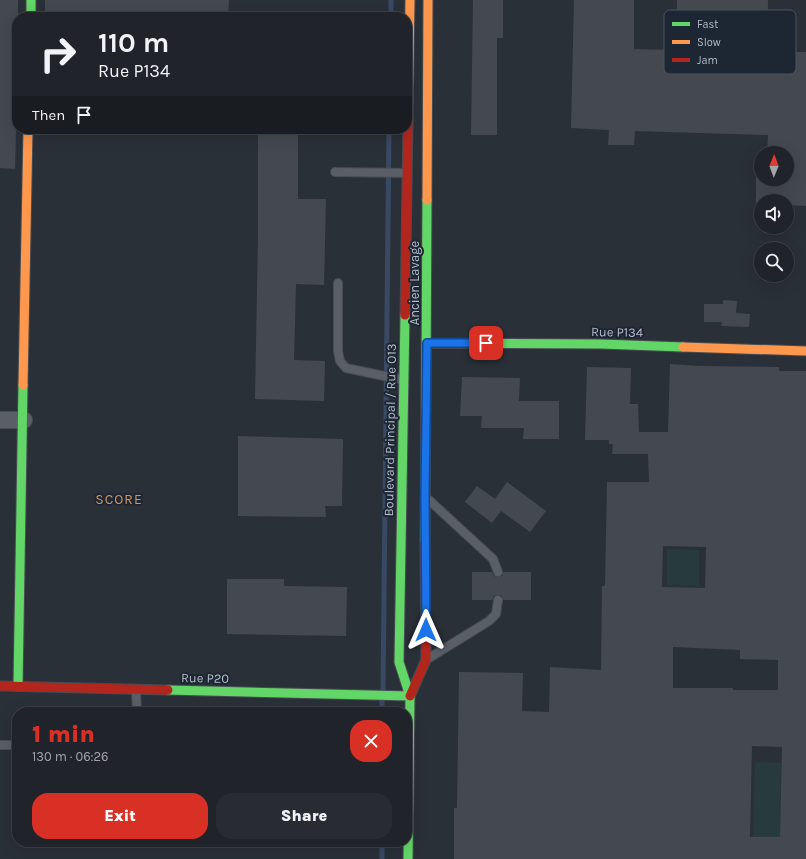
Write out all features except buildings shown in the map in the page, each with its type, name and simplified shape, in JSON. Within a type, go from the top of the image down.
[{"type":"main road","points":[[31,0],[31,12]]},
{"type":"main road","name":"Boulevard Principal / Rue O13","points":[[410,0],[410,12]]},
{"type":"main road","name":"Ancien Lavage","points":[[410,696],[426,660],[425,496],[428,0]]},
{"type":"main road","points":[[18,686],[24,420],[28,134]]},
{"type":"main road","name":"Boulevard Principal / Rue O13","points":[[408,134],[399,662],[410,696],[410,707]]},
{"type":"main road","name":"Rue P134","points":[[427,343],[601,344],[806,351]]},
{"type":"main road","name":"Rue P20","points":[[0,686],[410,696]]},
{"type":"main road","name":"Boulevard Principal / Rue O13","points":[[408,847],[408,859]]},
{"type":"street","points":[[0,420],[24,420]]},
{"type":"lane","points":[[335,172],[407,173]]},
{"type":"lane","points":[[338,283],[338,351],[340,361],[346,368],[404,380]]},
{"type":"lane","points":[[425,496],[493,559],[498,572]]},
{"type":"lane","points":[[426,660],[489,622],[496,614],[498,600]]},
{"type":"lane","points":[[136,690],[137,707]]},
{"type":"lane","points":[[0,745],[12,745]]},
{"type":"green space","points":[[667,549],[699,550],[699,586],[667,585]]},
{"type":"green space","points":[[755,762],[781,763],[780,838],[753,837]]},
{"type":"waterway","points":[[391,0],[391,12]]},
{"type":"waterway","points":[[383,690],[389,134]]},
{"type":"waterway","points":[[382,700],[382,707]]},
{"type":"waterway","points":[[382,847],[382,859]]},
{"type":"traffic: fast","points":[[31,0],[31,12]]},
{"type":"traffic: fast","points":[[425,541],[427,200]]},
{"type":"traffic: fast","points":[[405,315],[399,662],[410,696],[410,707]]},
{"type":"traffic: fast","points":[[427,343],[601,344],[683,347]]},
{"type":"traffic: fast","points":[[18,686],[23,385]]},
{"type":"traffic: fast","points":[[168,690],[410,696]]},
{"type":"traffic: fast","points":[[408,847],[408,859]]},
{"type":"traffic: slow","points":[[410,0],[410,12]]},
{"type":"traffic: slow","points":[[427,200],[428,0]]},
{"type":"traffic: slow","points":[[23,385],[28,134]]},
{"type":"traffic: slow","points":[[683,347],[806,351]]},
{"type":"traffic: jam","points":[[405,315],[408,134]]},
{"type":"traffic: jam","points":[[410,696],[426,660],[425,541]]},
{"type":"traffic: jam","points":[[0,686],[168,690]]},
{"type":"district","name":"SCORE","points":[[119,499]]},
{"type":"route","points":[[426,630],[425,496],[427,343],[486,343]]}]
